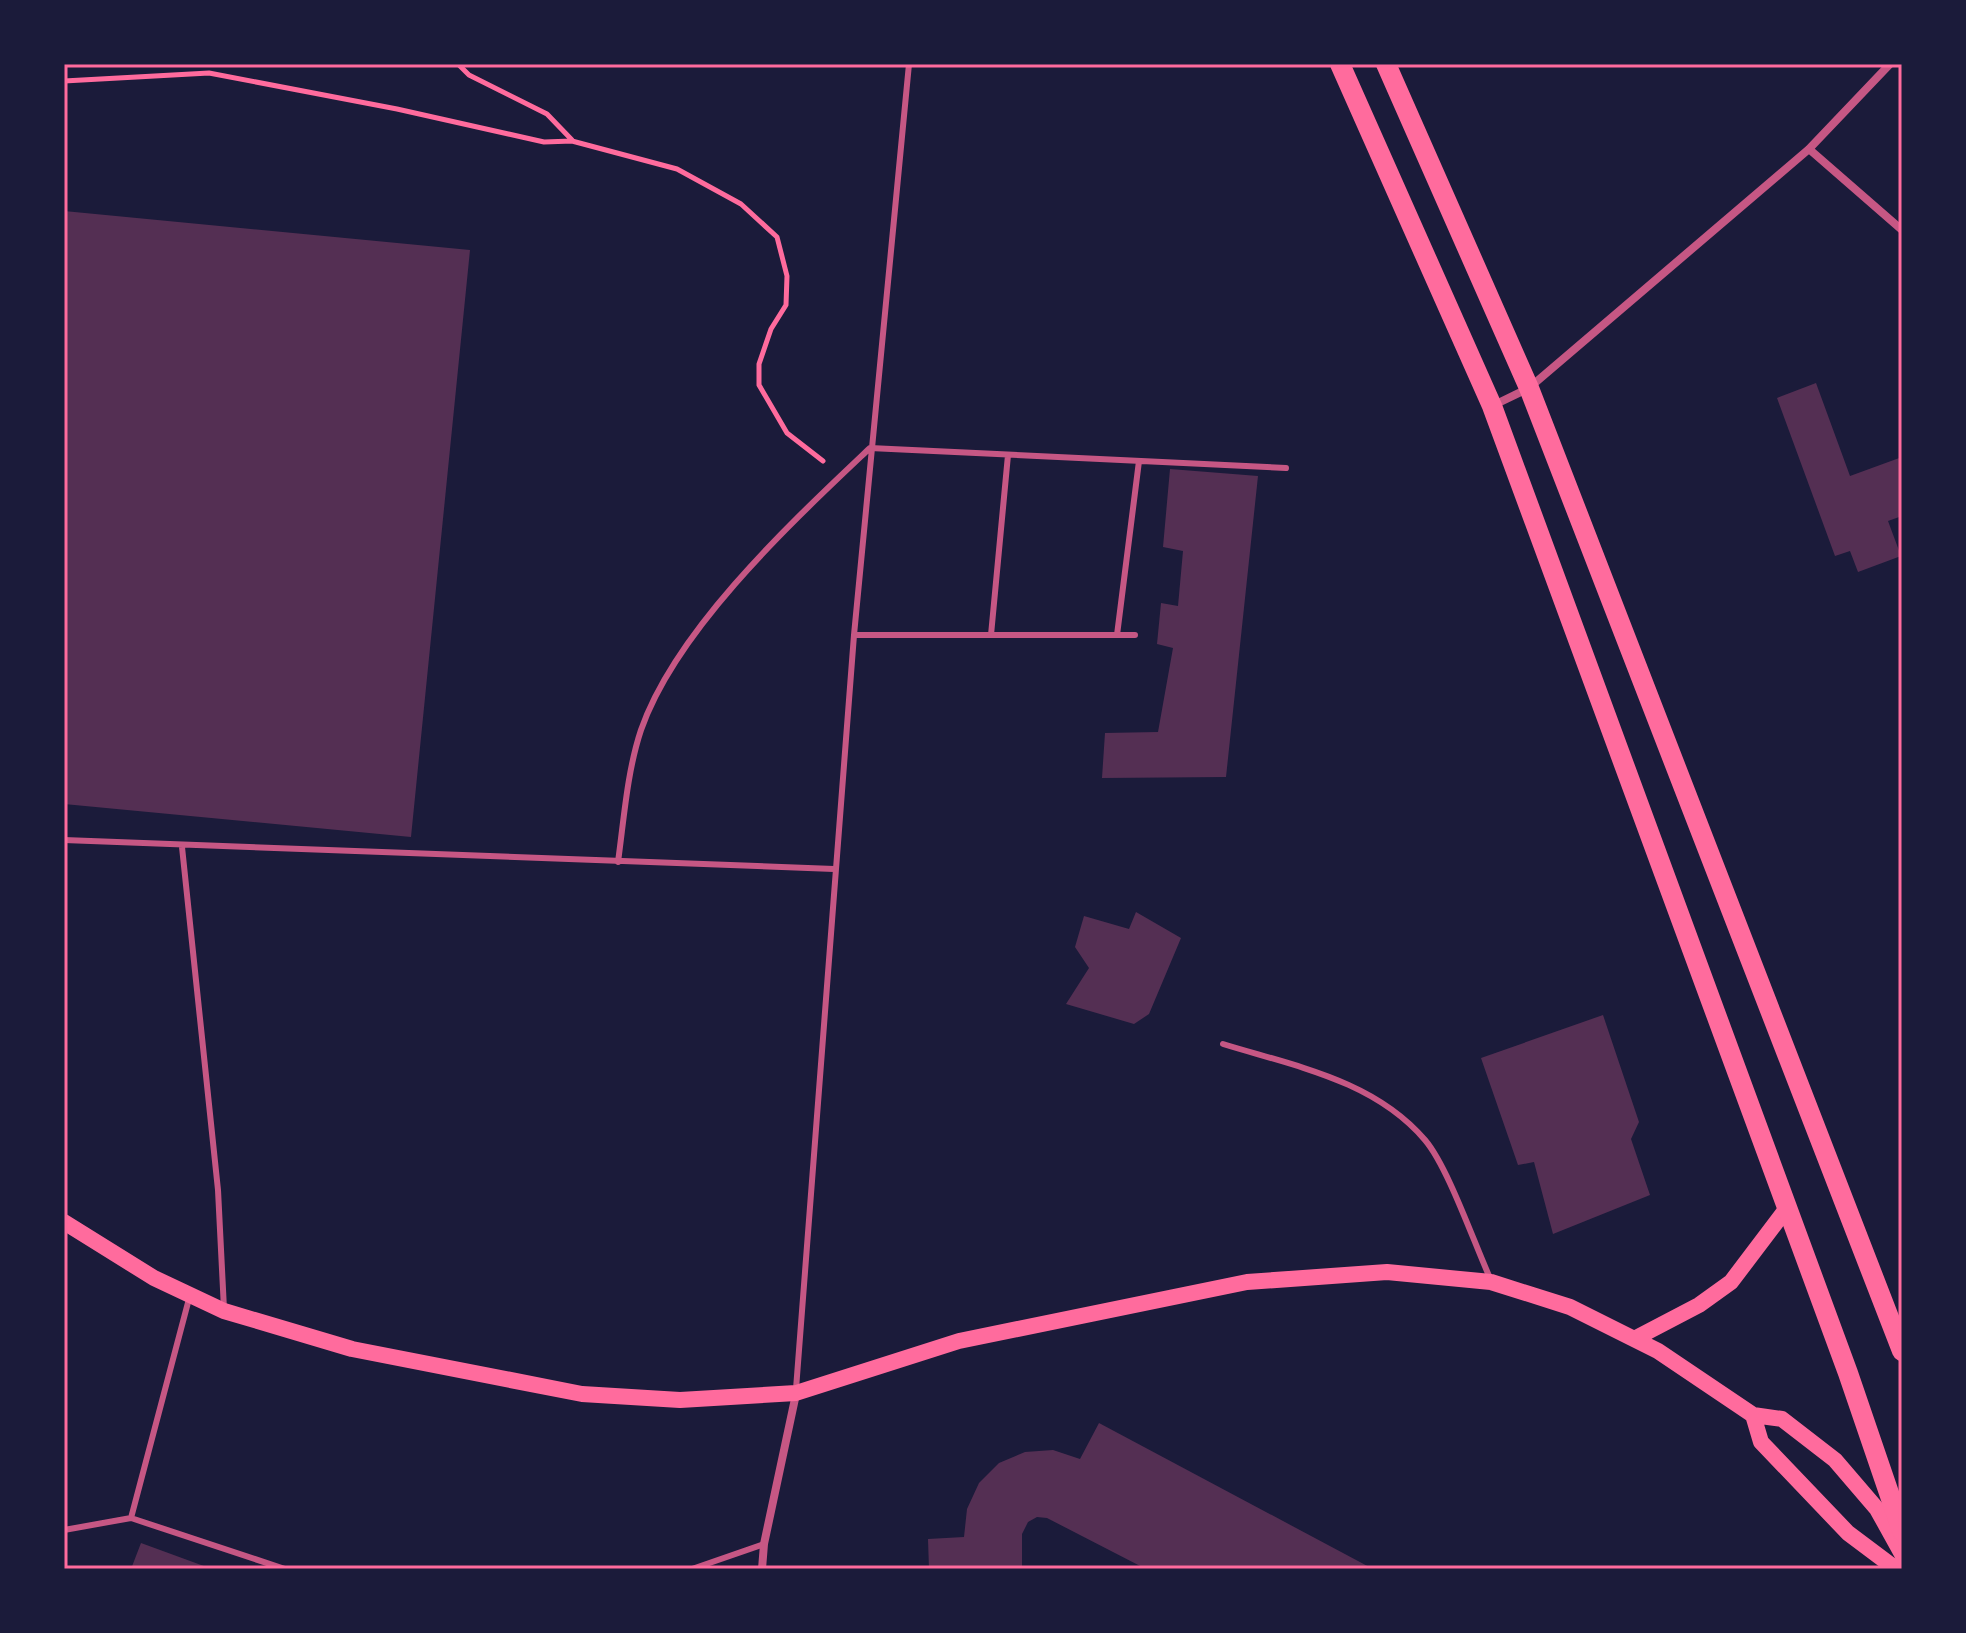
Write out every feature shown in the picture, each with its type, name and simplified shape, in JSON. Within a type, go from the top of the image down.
[{"type":"main road","points":[[1340,64],[1492,406],[1787,1208],[1902,1531]]},
{"type":"main road","points":[[1386,64],[1529,388],[1902,1351]]},
{"type":"main road","points":[[1634,1339],[1699,1305],[1731,1282],[1787,1208]]},
{"type":"main road","points":[[64,1222],[154,1278],[224,1311],[352,1349],[582,1394],[680,1400],[796,1393],[959,1341],[1247,1282],[1387,1272],[1491,1282],[1570,1307],[1634,1339],[1753,1415],[1782,1419],[1835,1460],[1877,1509],[1902,1554]]},
{"type":"main road","points":[[1753,1415],[1761,1442],[1848,1533],[1896,1569]]},
{"type":"street","points":[[1492,406],[1529,388],[1809,149],[1890,64]]},
{"type":"street","points":[[1809,149],[1902,230]]},
{"type":"street","points":[[762,1569],[764,1544],[796,1393]]},
{"type":"lane","points":[[796,1393],[834,869],[870,448],[909,64]]},
{"type":"lane","points":[[618,862],[635,753],[642,728],[665,680],[718,606],[784,530],[870,448],[1286,468]]},
{"type":"lane","points":[[991,635],[1008,455]]},
{"type":"lane","points":[[1117,635],[1139,461]]},
{"type":"lane","points":[[854,635],[1135,635]]},
{"type":"lane","points":[[64,840],[182,847],[834,869]]},
{"type":"lane","points":[[182,847],[218,1190],[224,1311]]},
{"type":"lane","points":[[1223,1044],[1348,1082],[1392,1109],[1426,1141],[1491,1282]]},
{"type":"lane","points":[[131,1518],[190,1295]]},
{"type":"lane","points":[[64,1530],[131,1518],[285,1569]]},
{"type":"lane","points":[[692,1569],[764,1544]]},
{"type":"path","points":[[458,64],[469,75],[547,114],[572,141]]},
{"type":"path","points":[[64,81],[209,73],[397,109],[544,142],[572,141],[677,169],[741,204],[777,237],[787,276],[786,305],[771,329],[759,364],[759,385],[787,433],[823,462],[870,448]]},
{"type":"building","points":[[64,211],[470,250],[411,837],[64,804]]},
{"type":"building","points":[[1816,383],[1850,476],[1902,457],[1902,516],[1888,521],[1901,556],[1858,572],[1850,551],[1835,556],[1777,398]]},
{"type":"building","points":[[1170,469],[1258,476],[1226,777],[1102,778],[1105,733],[1158,732],[1173,648],[1157,644],[1161,603],[1178,606],[1183,551],[1163,547]]},
{"type":"building","points":[[1136,912],[1181,938],[1149,1014],[1134,1024],[1066,1004],[1089,968],[1075,947],[1084,916],[1129,929]]},
{"type":"building","points":[[1603,1015],[1639,1122],[1631,1139],[1650,1195],[1553,1234],[1534,1162],[1518,1165],[1481,1058]]},
{"type":"building","points":[[1099,1423],[1373,1569],[1146,1569],[1047,1518],[1037,1517],[1028,1522],[1022,1534],[1022,1569],[929,1569],[928,1539],[964,1537],[967,1509],[979,1483],[999,1463],[1025,1452],[1053,1450],[1080,1459]]},
{"type":"building","points":[[141,1543],[212,1569],[131,1569]]}]
